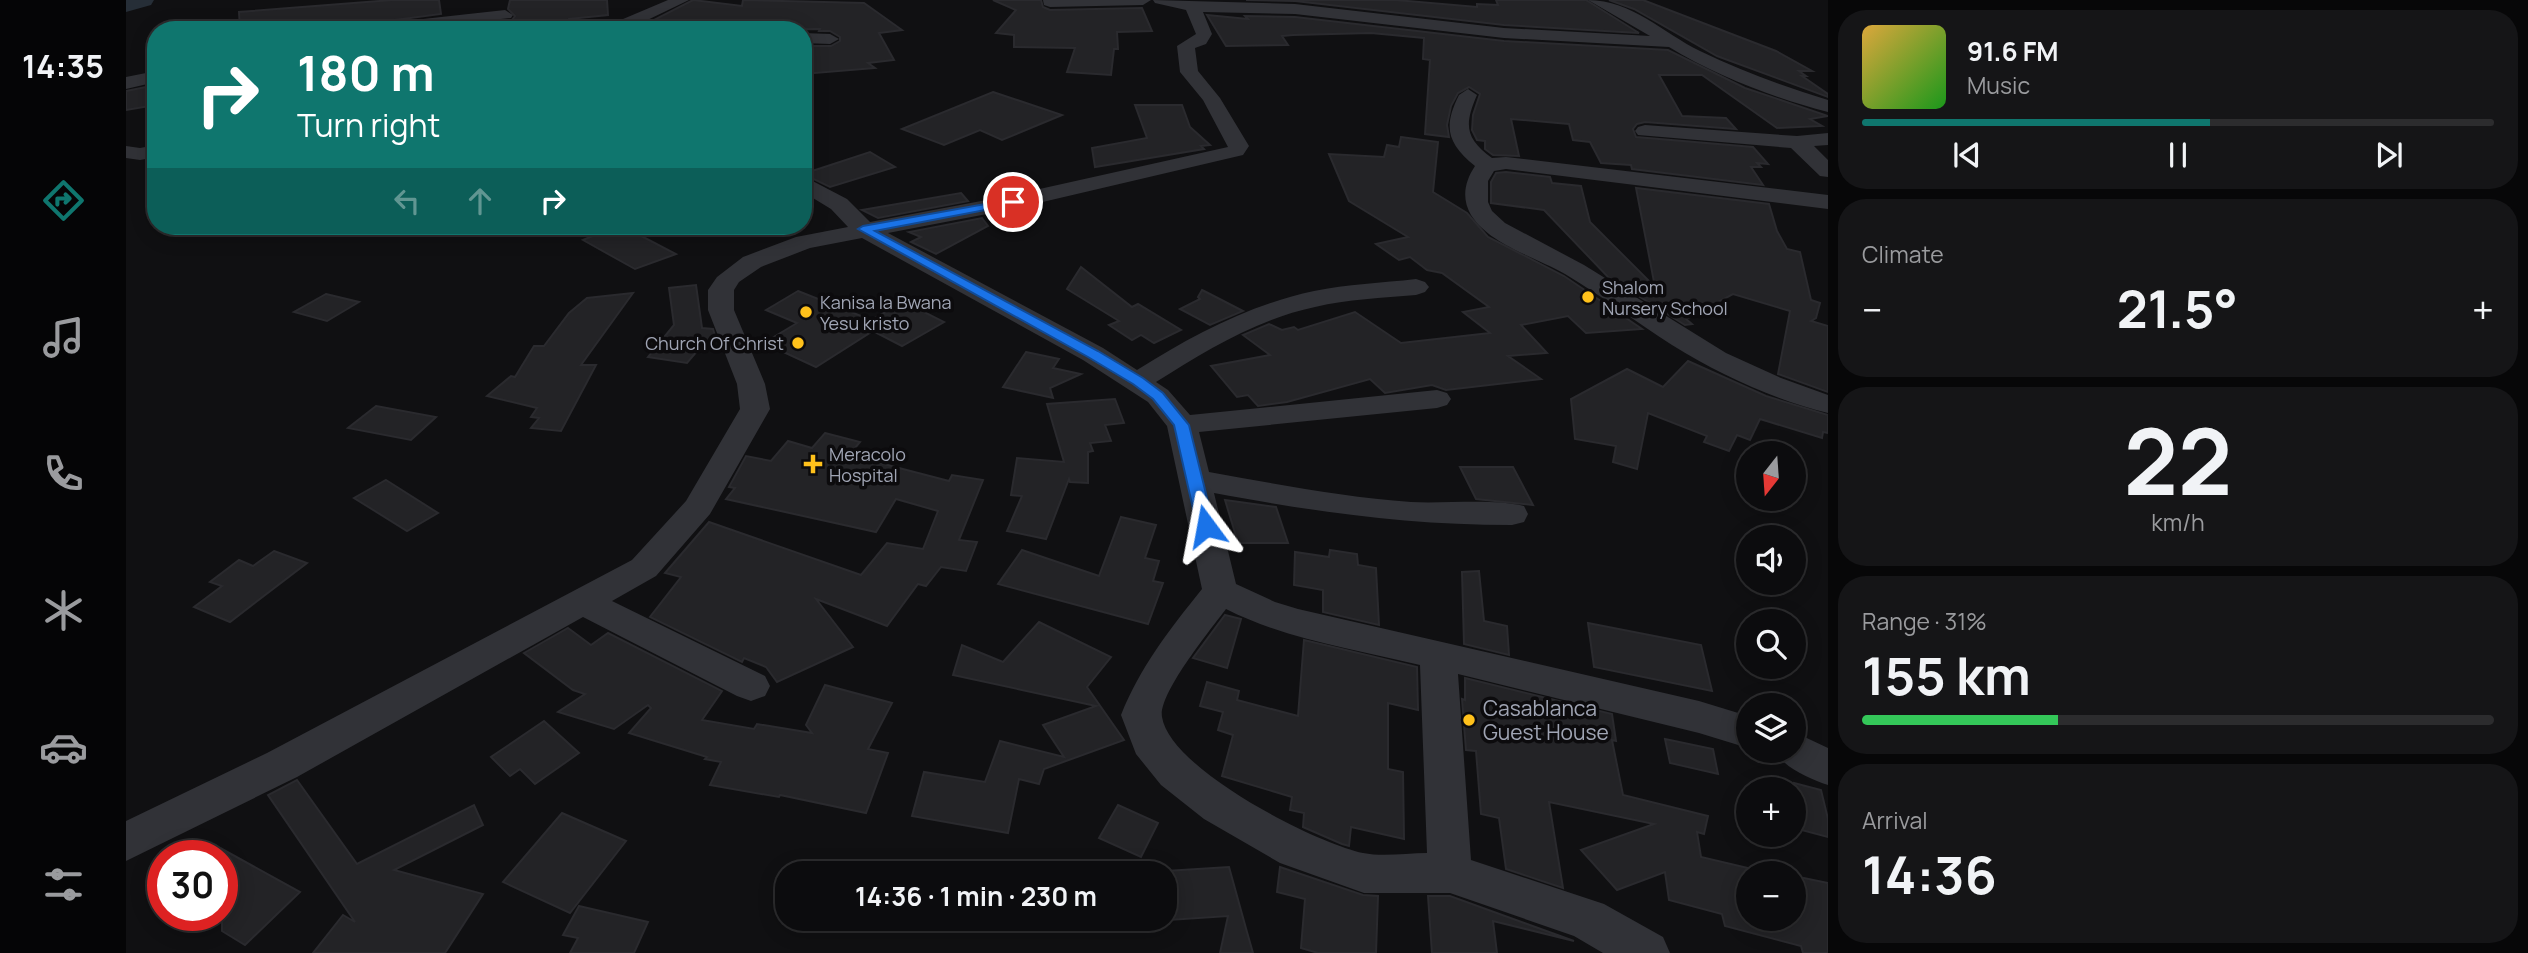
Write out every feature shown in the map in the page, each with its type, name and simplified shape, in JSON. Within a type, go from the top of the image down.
[{"type":"street","points":[[633,21],[681,0]]},
{"type":"street","points":[[1050,2],[1161,0],[1192,7],[1295,9],[1492,32],[1669,42]]},
{"type":"street","points":[[1295,9],[1322,0]]},
{"type":"street","points":[[1596,0],[1631,17],[1669,42],[1757,82],[1828,106]]},
{"type":"street","points":[[126,842],[282,765],[644,568],[699,507],[755,409],[751,384],[721,310],[721,290],[729,277],[752,262],[804,242],[1013,202],[1236,151],[1239,146],[1211,97],[1189,72],[1186,46],[1200,40],[1204,34],[1200,19],[1192,7]]},
{"type":"street","points":[[446,21],[505,15]]},
{"type":"street","points":[[812,38],[830,39]]},
{"type":"street","points":[[126,83],[147,78]]},
{"type":"street","points":[[1468,94],[1456,118],[1459,134],[1472,154],[1488,165],[1506,163],[1828,202]]},
{"type":"street","points":[[1645,131],[1797,142],[1828,139]]},
{"type":"street","points":[[1797,142],[1828,171]]},
{"type":"street","points":[[126,152],[147,153]]},
{"type":"street","points":[[1488,165],[1476,180],[1476,197],[1482,214],[1506,233],[1583,274],[1683,341],[1741,371],[1828,404]]},
{"type":"street","points":[[812,188],[839,204],[863,229],[1138,381],[1158,396],[1182,425],[1220,591]]},
{"type":"street","points":[[1138,381],[1208,337],[1258,315],[1314,299],[1416,287]]},
{"type":"street","points":[[1182,425],[1437,399]]},
{"type":"street","points":[[1195,480],[1304,499],[1399,510],[1441,514],[1512,514]]},
{"type":"street","points":[[1220,591],[1263,612],[1286,619],[1699,717],[1736,728]]},
{"type":"street","points":[[1220,591],[1174,650],[1152,686],[1141,715],[1150,743],[1176,774],[1219,806],[1295,849],[1364,873],[1450,873],[1588,919],[1646,953]]},
{"type":"street","points":[[583,602],[751,686]]},
{"type":"street","points":[[1438,656],[1450,873]]},
{"type":"street","points":[[1806,754],[1828,768]]},
{"type":"building","points":[[392,0],[439,0],[441,14],[388,21],[240,21],[239,12]]},
{"type":"building","points":[[510,0],[607,0],[608,15],[568,21],[511,21],[515,16],[508,9]]},
{"type":"building","points":[[693,0],[742,6],[743,0],[864,3],[902,30],[879,33],[894,60],[868,63],[875,68],[812,73],[812,46],[831,46],[840,41],[840,37],[830,31],[812,29],[812,21],[652,21]]},
{"type":"building","points":[[993,0],[1041,0],[1043,7],[1050,10],[1142,8],[1152,31],[1117,32],[1118,49],[1114,49],[1111,75],[1067,72],[1075,48],[1014,47],[1014,35],[996,33],[1016,10]]},
{"type":"building","points":[[1246,0],[1396,0],[1477,7],[1477,4],[1498,5],[1496,0],[1586,0],[1639,33],[1504,25],[1295,1]]},
{"type":"building","points":[[1609,0],[1643,0],[1776,51],[1812,71],[1799,71],[1828,94],[1828,97],[1717,56],[1634,9]]},
{"type":"building","points":[[1207,15],[1248,19],[1245,16],[1295,17],[1504,41],[1668,50],[1745,88],[1828,116],[1810,119],[1822,126],[1777,128],[1702,75],[1659,75],[1682,116],[1726,118],[1736,129],[1645,122],[1637,124],[1633,129],[1636,137],[1753,147],[1768,164],[1757,163],[1761,167],[1751,167],[1763,185],[1601,163],[1590,142],[1573,140],[1569,124],[1511,119],[1519,156],[1493,155],[1485,149],[1485,141],[1477,140],[1472,130],[1473,115],[1480,94],[1469,87],[1458,93],[1451,106],[1447,125],[1449,137],[1425,134],[1430,60],[1423,59],[1424,38],[1371,33],[1293,35],[1282,36],[1288,45],[1226,46]]},
{"type":"building","points":[[147,87],[147,106],[126,110],[126,91]]},
{"type":"building","points":[[993,92],[1062,115],[1002,140],[980,130],[944,145],[902,129]]},
{"type":"building","points":[[1135,105],[1182,105],[1190,127],[1210,145],[1201,146],[1204,149],[1095,167],[1092,148],[1147,138]]},
{"type":"building","points":[[1401,137],[1438,142],[1433,192],[1467,213],[1488,237],[1564,276],[1642,329],[1586,333],[1568,316],[1521,325],[1547,353],[1508,356],[1541,379],[1446,390],[1432,385],[1385,393],[1370,379],[1287,402],[1258,406],[1248,395],[1237,397],[1211,366],[1270,355],[1243,335],[1269,324],[1282,330],[1294,327],[1298,330],[1355,312],[1401,343],[1490,333],[1463,312],[1489,307],[1442,273],[1427,270],[1410,257],[1399,260],[1376,244],[1408,237],[1349,201],[1329,154],[1384,157],[1387,145],[1399,147]]},
{"type":"building","points":[[870,152],[895,167],[830,187],[812,178],[812,171]]},
{"type":"building","points":[[1496,173],[1550,177],[1552,183],[1581,186],[1590,222],[1655,287],[1636,188],[1769,204],[1777,231],[1787,249],[1800,252],[1811,300],[1820,303],[1816,318],[1811,321],[1828,326],[1828,392],[1778,374],[1790,311],[1733,294],[1686,319],[1692,324],[1685,325],[1608,277],[1544,210],[1491,203],[1491,182]]},
{"type":"building","points":[[961,193],[968,201],[878,218],[862,210]]},
{"type":"building","points":[[982,218],[988,226],[936,254],[911,242],[921,237],[909,232]]},
{"type":"building","points":[[595,235],[639,235],[676,254],[635,269],[583,240]]},
{"type":"building","points":[[1081,267],[1132,307],[1138,304],[1181,330],[1154,343],[1141,335],[1132,340],[1109,325],[1119,321],[1067,289]]},
{"type":"building","points":[[696,285],[702,328],[713,329],[715,336],[705,351],[698,350],[687,363],[648,357],[674,325],[669,288]]},
{"type":"building","points":[[1202,290],[1243,311],[1210,325],[1180,309],[1200,299],[1198,297]]},
{"type":"building","points":[[798,291],[871,320],[904,302],[944,322],[902,346],[873,331],[816,367],[764,343],[797,323],[766,310]]},
{"type":"building","points":[[633,293],[581,365],[596,365],[561,431],[531,428],[539,418],[531,417],[537,408],[487,396],[511,376],[515,377],[534,346],[544,346],[569,313],[587,298]]},
{"type":"building","points":[[326,294],[359,302],[327,321],[294,312]]},
{"type":"building","points":[[1026,352],[1059,359],[1053,368],[1081,374],[1050,388],[1053,398],[1003,387]]},
{"type":"building","points":[[1688,361],[1766,396],[1828,415],[1828,433],[1823,432],[1822,438],[1760,419],[1750,440],[1737,435],[1729,451],[1704,442],[1707,436],[1648,413],[1637,469],[1613,462],[1616,446],[1575,439],[1571,399],[1627,369],[1663,387]]},
{"type":"building","points":[[1115,399],[1124,423],[1105,425],[1111,441],[1090,443],[1093,451],[1088,452],[1088,483],[1070,482],[1069,479],[1046,539],[1007,531],[1022,496],[1011,495],[1017,458],[1064,462],[1047,404]]},
{"type":"building","points":[[376,406],[436,417],[411,440],[348,428]]},
{"type":"building","points":[[825,433],[860,442],[849,455],[949,481],[952,475],[983,480],[959,540],[977,542],[966,571],[941,567],[926,586],[918,584],[887,626],[816,599],[853,647],[777,682],[766,667],[744,658],[742,662],[650,617],[681,577],[665,573],[709,522],[861,575],[887,543],[923,549],[938,511],[896,499],[876,532],[726,499],[735,488],[729,487],[746,456],[771,461],[788,441],[812,448]]},
{"type":"building","points":[[1460,467],[1513,467],[1533,505],[1476,499]]},
{"type":"building","points":[[386,480],[438,513],[407,531],[354,498]]},
{"type":"building","points":[[1225,500],[1276,507],[1288,543],[1238,543]]},
{"type":"building","points":[[1121,517],[1156,525],[1145,558],[1159,561],[1153,581],[1163,583],[1148,624],[998,584],[1022,550],[1099,576]]},
{"type":"building","points":[[1330,550],[1357,554],[1358,565],[1376,568],[1379,625],[1323,612],[1323,590],[1294,585],[1295,552],[1329,557]]},
{"type":"building","points":[[274,551],[307,563],[230,622],[194,607],[222,586],[210,582],[239,560],[253,566]]},
{"type":"building","points":[[1479,571],[1484,621],[1507,626],[1509,655],[1464,644],[1462,572]]},
{"type":"building","points":[[1225,615],[1241,619],[1227,668],[1193,658]]},
{"type":"building","points":[[1039,622],[1111,657],[1087,687],[1124,740],[1044,769],[1039,784],[1019,779],[1008,833],[912,816],[924,772],[985,782],[1000,741],[1064,757],[1043,725],[1096,706],[953,675],[962,645],[1003,662]]},
{"type":"building","points":[[1588,623],[1701,645],[1712,691],[1594,667]]},
{"type":"building","points":[[568,628],[591,645],[608,633],[722,691],[702,720],[754,729],[757,724],[812,733],[806,725],[825,685],[892,703],[868,749],[888,753],[866,813],[780,795],[779,797],[710,785],[721,762],[629,733],[651,708],[648,705],[614,729],[558,712],[585,694],[573,690],[524,653]]},
{"type":"building","points":[[1304,640],[1417,667],[1418,710],[1388,703],[1388,769],[1403,772],[1404,839],[1351,827],[1349,846],[1342,844],[1303,827],[1304,813],[1290,810],[1292,797],[1222,776],[1233,735],[1218,730],[1223,712],[1200,706],[1207,682],[1239,691],[1237,700],[1298,716]]},
{"type":"building","points":[[1465,678],[1612,714],[1616,741],[1612,740],[1623,795],[1708,816],[1704,834],[1697,832],[1701,857],[1736,865],[1736,929],[1725,926],[1722,914],[1669,900],[1665,872],[1617,890],[1581,850],[1654,824],[1549,802],[1563,888],[1506,869],[1499,818],[1481,814],[1476,751],[1466,750],[1462,699],[1465,700]]},
{"type":"building","points":[[544,721],[579,753],[535,784],[520,769],[510,776],[491,757]]},
{"type":"building","points":[[1665,739],[1713,749],[1718,774],[1670,763]]},
{"type":"building","points":[[297,780],[357,864],[474,805],[483,825],[394,870],[483,894],[445,953],[313,953],[343,915],[355,922],[268,795]]},
{"type":"building","points":[[1806,786],[1821,790],[1828,819],[1828,837],[1806,831]]},
{"type":"building","points":[[1118,805],[1158,823],[1141,857],[1099,838]]},
{"type":"building","points":[[562,813],[626,841],[570,913],[503,882]]},
{"type":"building","points":[[238,858],[300,892],[245,945],[222,931],[238,931]]},
{"type":"building","points":[[1229,867],[1253,953],[1220,953],[1228,916],[1177,919],[1177,870]]},
{"type":"building","points":[[1280,867],[1363,895],[1378,896],[1376,953],[1318,953],[1301,948],[1305,899],[1277,892]]},
{"type":"building","points":[[1806,878],[1828,883],[1828,953],[1803,953],[1801,946],[1744,931],[1806,931]]},
{"type":"building","points":[[1428,896],[1450,896],[1574,941],[1493,921],[1497,953],[1432,953]]},
{"type":"building","points":[[579,906],[648,922],[634,953],[570,953],[578,938],[563,935]]},
{"type":"waterway","points":[[126,5],[142,0]]},
{"type":"place","name":"Shalom Nursery School","points":[[1588,297]]},
{"type":"place","name":"Kanisa la Bwana Yesu kristo","points":[[806,312]]},
{"type":"place","name":"Church Of Christ","points":[[798,343]]},
{"type":"place","name":"Meracolo Hospital","points":[[813,464]]},
{"type":"place","name":"Casablanca Guest House","points":[[1469,720]]},
{"type":"route","points":[[1013,202],[863,229],[1093,354],[1158,396],[1182,425],[1206,526]]}]
